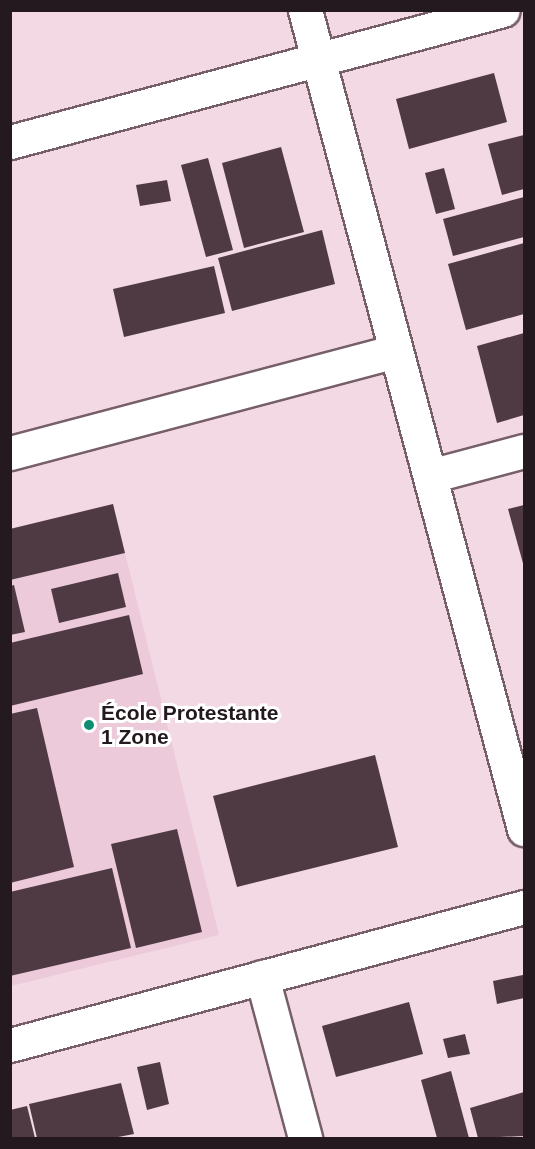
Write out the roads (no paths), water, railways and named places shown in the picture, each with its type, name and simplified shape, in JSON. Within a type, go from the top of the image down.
[{"type":"street","points":[[305,10],[525,829]]},
{"type":"street","points":[[10,142],[503,10]]},
{"type":"street","points":[[10,453],[396,351]]},
{"type":"street","points":[[430,476],[525,451]]},
{"type":"street","points":[[10,1045],[525,907]]},
{"type":"street","points":[[262,977],[305,1138]]},
{"type":"place","name":"École Protestante 1 Zone","points":[[89,725]]}]
